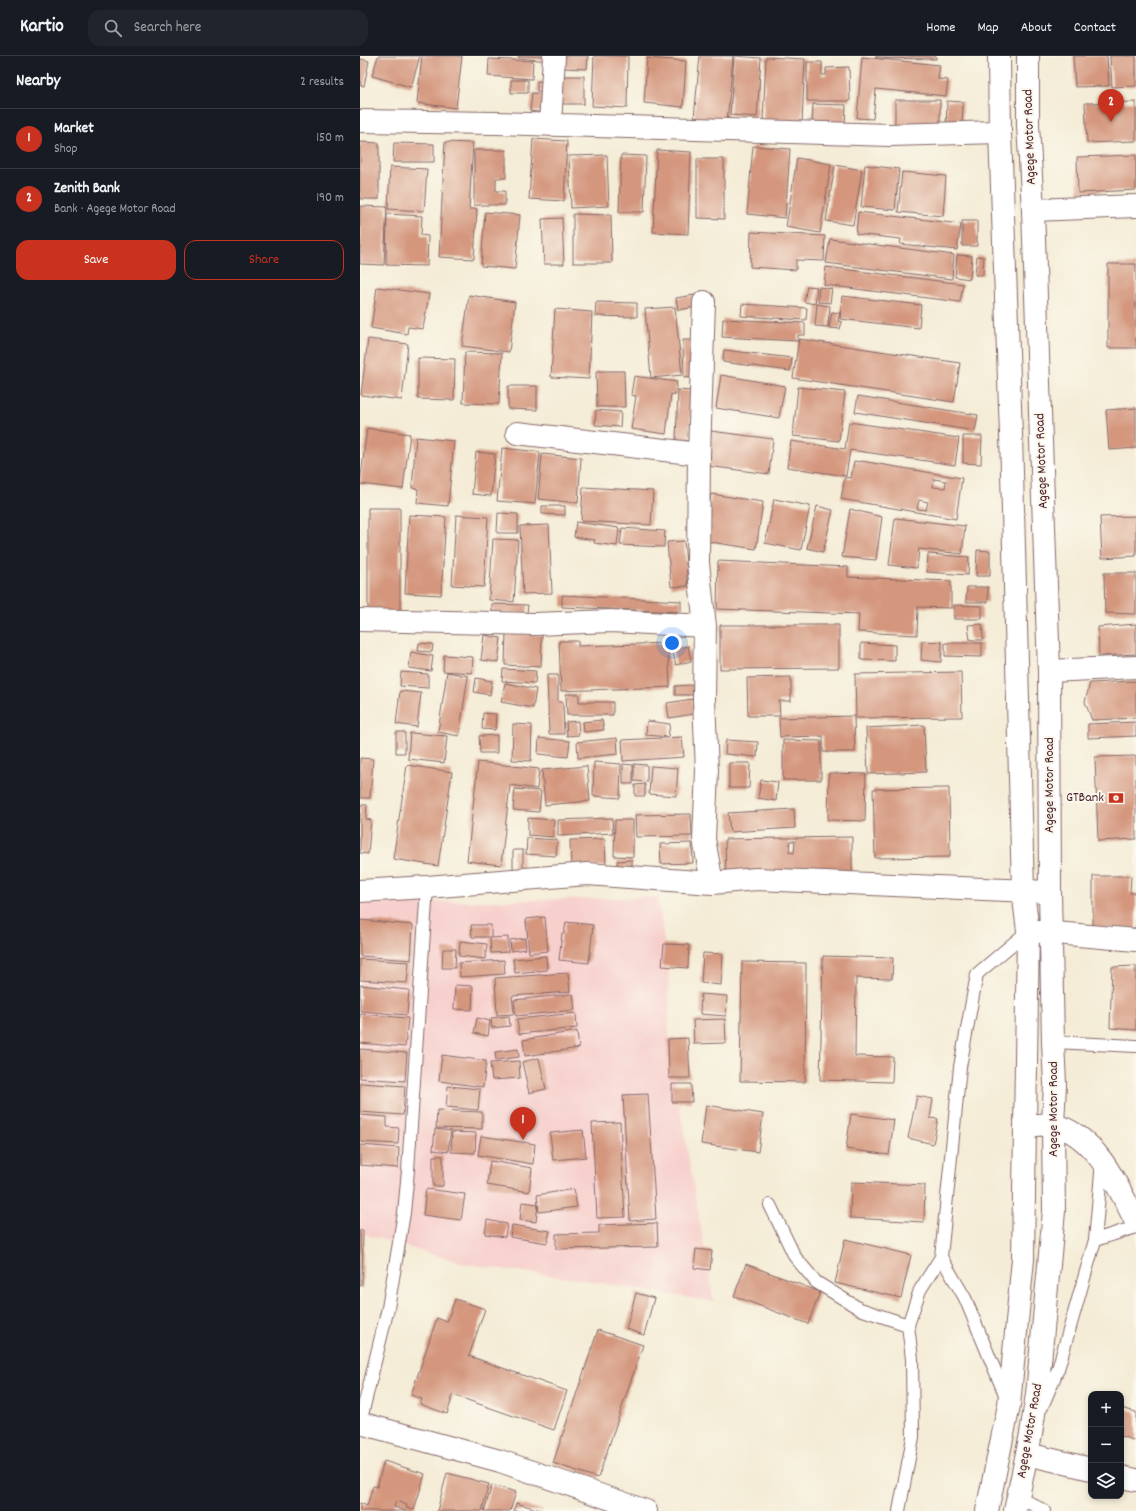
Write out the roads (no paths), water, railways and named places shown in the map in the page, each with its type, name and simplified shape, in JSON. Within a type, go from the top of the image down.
[{"type":"main road","points":[[550,125],[554,56]]},
{"type":"main road","name":"Agege Motor Road","points":[[987,1511],[1009,1405],[1023,1259],[1028,931],[1023,891],[999,56]]},
{"type":"main road","name":"Agege Motor Road","points":[[1016,1503],[1038,1394],[1054,1211],[1053,1125],[1055,1084],[1050,892],[1049,671],[1033,210],[1028,125],[1028,56]]},
{"type":"main road","points":[[360,121],[890,135],[1000,132]]},
{"type":"main road","points":[[1033,210],[1136,206]]},
{"type":"main road","points":[[704,302],[699,454],[698,563],[706,626],[704,700],[707,771],[704,839],[712,883]]},
{"type":"main road","points":[[517,433],[699,454]]},
{"type":"main road","points":[[360,620],[535,624],[611,620],[706,626]]},
{"type":"main road","points":[[1049,671],[1136,667]]},
{"type":"main road","points":[[360,891],[587,874],[712,883],[756,879],[1050,892]]},
{"type":"main road","points":[[1028,931],[1136,940]]},
{"type":"main road","points":[[1026,1126],[1053,1125],[1076,1134],[1102,1160],[1118,1186],[1136,1222]]},
{"type":"main road","points":[[360,1423],[500,1461],[646,1511]]},
{"type":"main road","points":[[1029,1444],[1088,1468]]},
{"type":"main road","points":[[1124,1478],[1136,1480]]},
{"type":"lane","points":[[360,1423],[388,1308],[404,1213],[409,1162],[427,887]]},
{"type":"lane","points":[[899,1511],[913,1437],[912,1359],[908,1325],[920,1290],[941,1257],[960,1067],[977,974],[1028,931]]},
{"type":"lane","points":[[1053,1042],[1136,1046]]},
{"type":"lane","points":[[1029,1444],[1058,1369],[1095,1240],[1102,1160]]},
{"type":"lane","points":[[770,1205],[795,1257],[816,1282],[860,1309],[908,1325]]},
{"type":"lane","points":[[1095,1240],[1136,1228]]},
{"type":"lane","points":[[941,1257],[965,1298],[1009,1405]]},
{"type":"lane","points":[[1016,1503],[1044,1511]]},
{"type":"place","name":"Zenith Bank","points":[[1111,122]]},
{"type":"place","name":"GTBank","points":[[1116,798]]},
{"type":"place","name":"Market","points":[[523,1140]]}]
